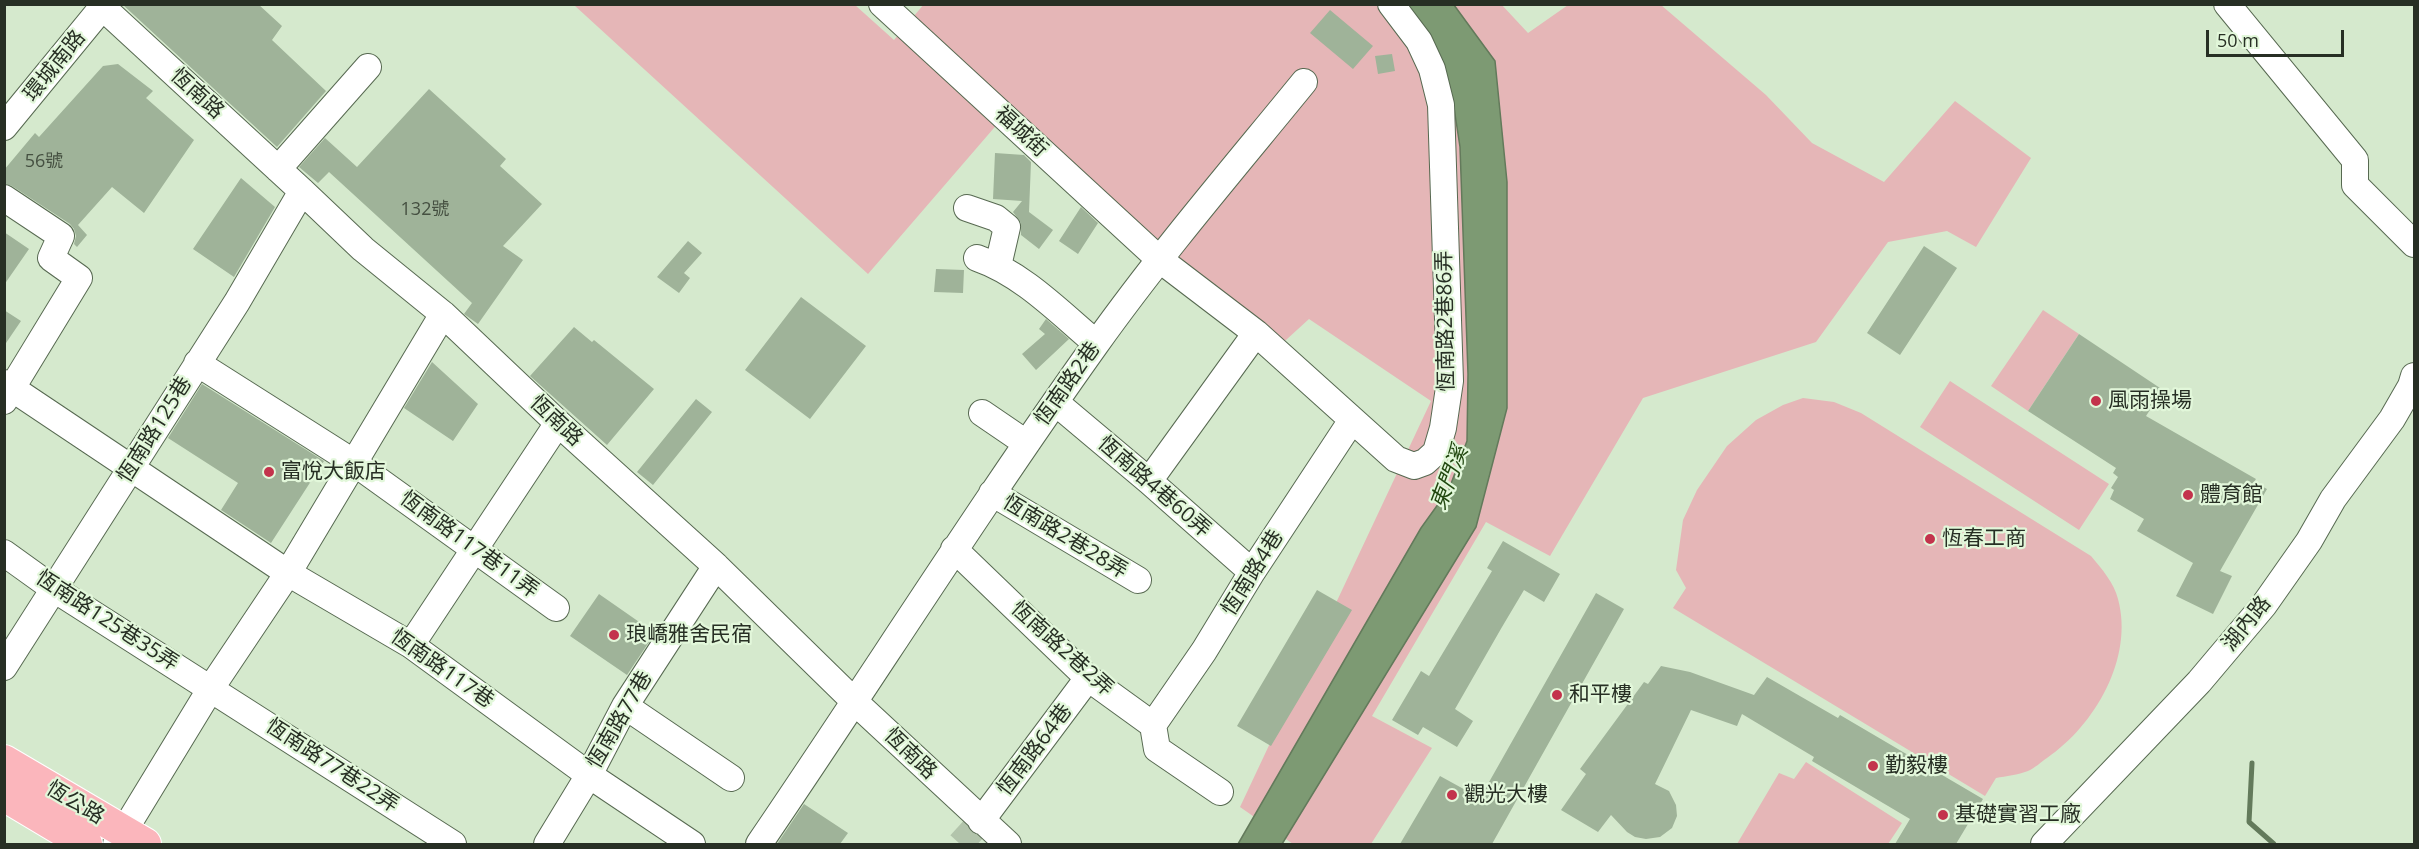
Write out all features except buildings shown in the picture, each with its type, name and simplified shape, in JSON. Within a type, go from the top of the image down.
[{"type":"main road","name":"恆公路","points":[[4,761],[128,840]]},
{"type":"main road","name":"恆公路","points":[[4,795],[86,844]]},
{"type":"street","name":"福城街","points":[[882,4],[1159,259]]},
{"type":"street","name":"恆南路2巷86弄","points":[[1159,259],[1256,333],[1396,459],[1414,466],[1425,462],[1436,452],[1443,428],[1450,381],[1441,105],[1432,69],[1419,41],[1391,4]]},
{"type":"street","points":[[2228,4],[2355,160],[2355,185],[2415,244]]},
{"type":"street","name":"環城南路","points":[[4,127],[102,6]]},
{"type":"street","name":"恆南路","points":[[102,6],[363,249],[443,314],[558,423],[716,566],[856,702],[1008,844]]},
{"type":"street","points":[[279,169],[368,68]]},
{"type":"street","name":"恆南路2巷","points":[[759,844],[856,702],[954,549],[1096,343],[1159,259],[1304,82]]},
{"type":"street","name":"恆南路125巷","points":[[4,667],[237,302],[302,191]]},
{"type":"street","points":[[4,198],[61,236],[51,258],[79,278],[7,391]]},
{"type":"street","points":[[967,208],[996,218],[1007,227],[988,262],[1017,277],[1096,343]]},
{"type":"street","points":[[128,840],[211,688],[288,573],[443,314]]},
{"type":"street","points":[[1149,481],[1256,333]]},
{"type":"street","name":"恆南路117巷11弄","points":[[197,363],[353,462],[556,608]]},
{"type":"street","name":"湖內路","points":[[2044,844],[2199,682],[2264,605],[2309,541],[2333,500],[2392,419],[2415,376]]},
{"type":"street","name":"恆南路117巷","points":[[7,391],[288,573],[411,645],[589,775],[692,844]]},
{"type":"street","name":"恆南路4巷60弄","points":[[1055,402],[1252,572]]},
{"type":"street","points":[[982,413],[1026,443]]},
{"type":"street","name":"恆南路4巷","points":[[1153,725],[1204,651],[1252,572],[1352,420]]},
{"type":"street","points":[[411,645],[558,423]]},
{"type":"street","name":"恆南路2巷28弄","points":[[992,493],[1138,580]]},
{"type":"street","name":"恆南路2巷2弄","points":[[954,549],[1088,678],[1153,725]]},
{"type":"street","name":"恆南路125巷35弄","points":[[4,553],[54,589],[211,688]]},
{"type":"street","name":"恆南路77巷","points":[[546,844],[589,775],[625,706],[716,566]]},
{"type":"street","name":"恆南路64巷","points":[[981,821],[1088,678]]},
{"type":"street","name":"恆南路77巷22弄","points":[[211,688],[453,844]]},
{"type":"street","points":[[625,706],[731,778]]},
{"type":"street","points":[[1153,725],[1156,749],[1220,792]]},
{"type":"shaded area","points":[[924,4],[1501,4],[1528,33],[1568,5],[1661,5],[1766,95],[1812,143],[1884,182],[1955,101],[2031,158],[1976,247],[1947,231],[1888,242],[1816,342],[1643,398],[1550,556],[1486,522],[1372,716],[1432,748],[1371,844],[1293,844],[1240,807],[1431,401],[1309,319],[1275,350],[1006,114],[868,274],[574,5],[855,5],[894,40]]},
{"type":"shaded area","points":[[1399,5],[1454,5],[1495,61],[1507,182],[1507,408],[1476,527],[1282,844],[1238,844],[1421,528],[1449,489],[1467,441],[1468,374],[1460,147],[1453,101],[1435,59]]},
{"type":"shaded area","points":[[2043,310],[2079,334],[2028,411],[1991,386]]},
{"type":"shaded area","points":[[1950,381],[2109,484],[2079,530],[1920,427]]},
{"type":"shaded area","points":[[1803,398],[1834,402],[1861,413],[2091,556],[2114,587],[2122,621],[2120,644],[2115,667],[2095,709],[2081,728],[2047,758],[2031,770],[1996,778],[1985,796],[1673,608],[1686,588],[1676,570],[1683,520],[1697,490],[1727,446],[1756,420],[1783,405]]},
{"type":"shaded area","points":[[1806,762],[1902,823],[1888,844],[1737,844],[1779,773],[1794,779]]},
{"type":"waterway","points":[[2252,763],[2249,822],[2274,844]]},
{"type":"tunnel","points":[[960,844],[981,821]]},
{"type":"place","name":"風雨操場","points":[[2096,401]]},
{"type":"place","name":"富悅大飯店","points":[[269,472]]},
{"type":"place","name":"體育館","points":[[2188,495]]},
{"type":"place","name":"恆春工商","points":[[1930,539]]},
{"type":"place","name":"琅嶠雅舍民宿","points":[[614,635]]},
{"type":"place","name":"和平樓","points":[[1557,695]]},
{"type":"place","name":"勤毅樓","points":[[1873,766]]},
{"type":"place","name":"觀光大樓","points":[[1452,795]]},
{"type":"place","name":"基礎實習工廠","points":[[1943,815]]},
{"type":"water label","name":"東門溪","points":[[1450,478]]}]
